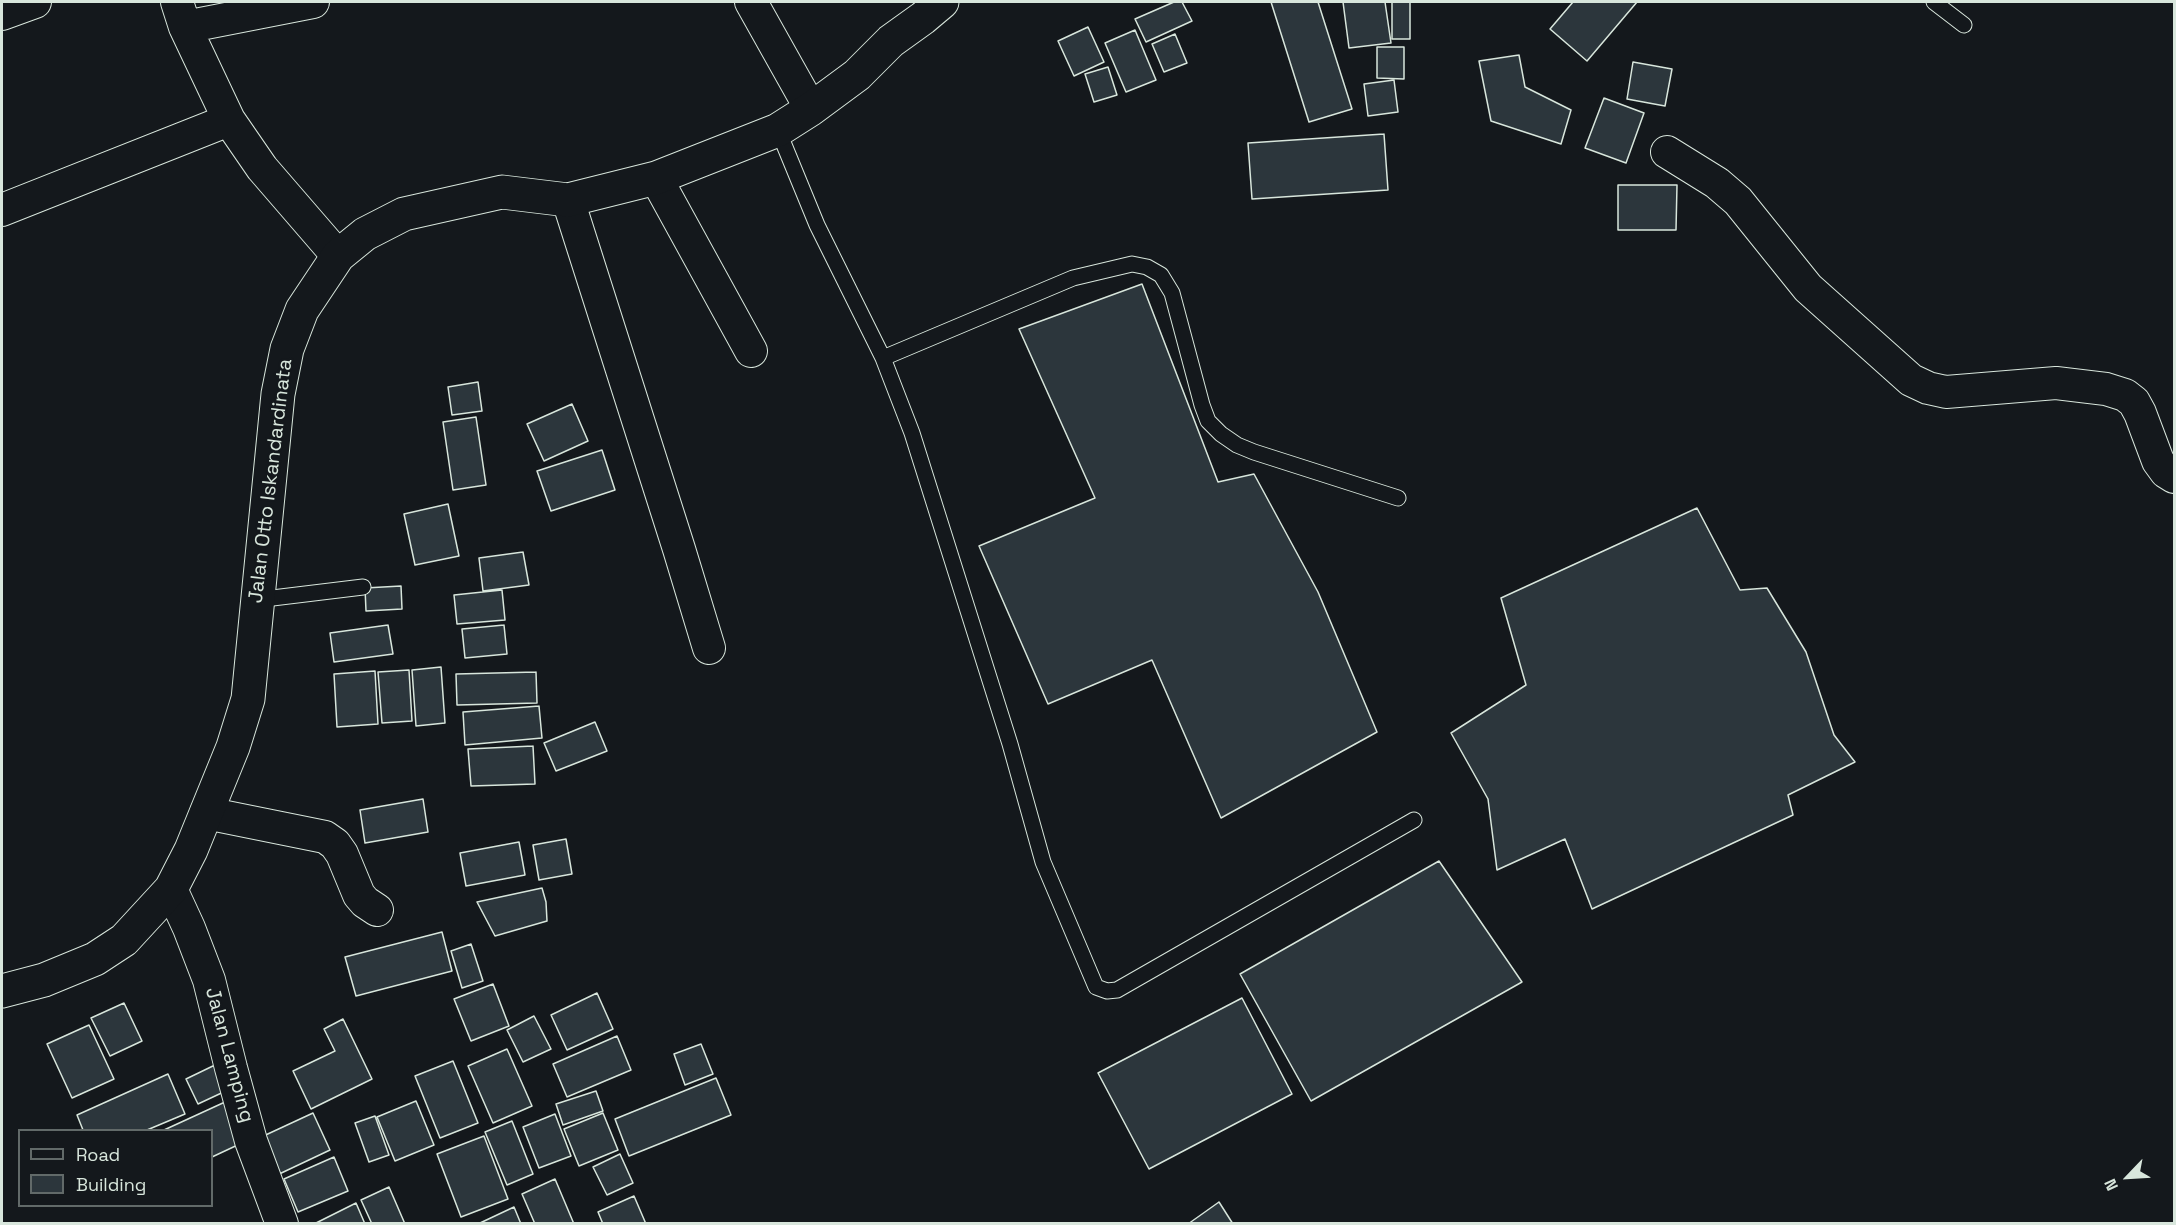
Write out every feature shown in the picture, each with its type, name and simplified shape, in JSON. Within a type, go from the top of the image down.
[{"type":"main road","name":"Jalan Otto Iskandardinata","points":[[2,991],[44,980],[94,959],[124,940],[171,889],[191,850],[233,747],[248,699],[278,394],[287,349],[302,310],[338,256],[365,234],[404,214],[502,192],[568,200],[656,178],[778,130],[857,75],[891,41],[942,2]]},
{"type":"street","points":[[2,14],[35,2]]},
{"type":"street","points":[[313,2],[181,14],[229,120],[262,168],[338,256]]},
{"type":"street","points":[[752,2],[811,109]]},
{"type":"street","points":[[2,210],[229,120]]},
{"type":"street","points":[[1667,152],[1717,183],[1738,201],[1808,288],[1911,380],[1928,388],[1946,392],[2056,383],[2106,389],[2125,395],[2134,402],[2140,413],[2158,460],[2166,472],[2175,477]]},
{"type":"street","points":[[656,178],[751,351]]},
{"type":"street","points":[[568,200],[680,549],[709,648]]},
{"type":"street","points":[[206,813],[325,837],[336,844],[342,854],[359,894],[365,902],[377,910]]},
{"type":"street","name":"Jalan Lamping","points":[[171,889],[209,980],[251,1141],[282,1224]]},
{"type":"lane","points":[[1934,2],[1964,25]]},
{"type":"lane","points":[[778,130],[817,225],[884,358],[912,433],[1010,744],[1043,862],[1096,987],[1107,991],[1117,990],[1413,820]]},
{"type":"lane","points":[[884,358],[1073,278],[1132,264],[1147,267],[1161,275],[1172,293],[1202,405],[1208,421],[1221,435],[1254,452],[1398,498]]},
{"type":"lane","points":[[256,600],[363,587]]},
{"type":"building","points":[[1174,2],[1182,2],[1192,21],[1146,42],[1135,19]]},
{"type":"building","points":[[1271,2],[1318,2],[1352,109],[1309,122]]},
{"type":"building","points":[[1343,2],[1385,2],[1391,43],[1349,48]]},
{"type":"building","points":[[1392,2],[1410,2],[1410,39],[1392,39]]},
{"type":"building","points":[[1573,2],[1637,2],[1587,61],[1550,29]]},
{"type":"building","points":[[1088,27],[1104,62],[1074,76],[1058,41]]},
{"type":"building","points":[[1135,30],[1156,80],[1126,92],[1105,43]]},
{"type":"building","points":[[1175,34],[1187,63],[1164,72],[1152,44]]},
{"type":"building","points":[[1377,47],[1404,47],[1404,79],[1377,78]]},
{"type":"building","points":[[1519,55],[1525,87],[1571,110],[1561,144],[1491,121],[1479,61]]},
{"type":"building","points":[[1633,62],[1672,69],[1665,106],[1627,99]]},
{"type":"building","points":[[1108,67],[1117,95],[1094,102],[1085,74]]},
{"type":"building","points":[[1394,80],[1398,112],[1368,116],[1364,84]]},
{"type":"building","points":[[1604,98],[1644,113],[1626,163],[1585,148]]},
{"type":"building","points":[[1384,134],[1388,190],[1252,199],[1248,143]]},
{"type":"building","points":[[1618,185],[1677,185],[1676,230],[1618,230]]},
{"type":"building","points":[[1142,284],[1218,482],[1254,474],[1318,592],[1377,732],[1221,818],[1152,660],[1048,704],[979,546],[1095,498],[1019,329]]},
{"type":"building","points":[[478,382],[482,411],[452,415],[448,387]]},
{"type":"building","points":[[572,404],[588,441],[544,461],[527,424]]},
{"type":"building","points":[[476,417],[486,485],[453,490],[443,422]]},
{"type":"building","points":[[602,450],[615,490],[551,511],[537,471]]},
{"type":"building","points":[[448,504],[459,556],[415,565],[404,514]]},
{"type":"building","points":[[1697,508],[1740,590],[1767,588],[1806,652],[1834,735],[1855,762],[1788,795],[1793,815],[1592,909],[1565,839],[1497,870],[1488,799],[1451,733],[1526,685],[1501,598]]},
{"type":"building","points":[[523,552],[529,585],[483,591],[479,558]]},
{"type":"building","points":[[401,586],[402,609],[366,611],[365,588]]},
{"type":"building","points":[[502,590],[505,620],[457,624],[454,595]]},
{"type":"building","points":[[388,625],[393,654],[334,662],[330,633]]},
{"type":"building","points":[[504,625],[507,654],[465,658],[462,629]]},
{"type":"building","points":[[441,667],[445,723],[416,726],[412,670]]},
{"type":"building","points":[[409,670],[412,721],[382,723],[378,672]]},
{"type":"building","points":[[375,671],[378,724],[337,727],[334,674]]},
{"type":"building","points":[[536,672],[537,703],[457,705],[456,674]]},
{"type":"building","points":[[539,706],[542,738],[465,745],[463,712]]},
{"type":"building","points":[[595,722],[607,751],[556,771],[544,743]]},
{"type":"building","points":[[533,746],[535,784],[471,786],[468,749]]},
{"type":"building","points":[[423,799],[428,832],[365,843],[360,810]]},
{"type":"building","points":[[566,839],[572,874],[539,880],[533,845]]},
{"type":"building","points":[[519,842],[525,875],[466,886],[460,853]]},
{"type":"building","points":[[1439,861],[1522,982],[1311,1101],[1240,974]]},
{"type":"building","points":[[542,888],[546,902],[547,921],[495,936],[477,902]]},
{"type":"building","points":[[442,932],[452,971],[356,996],[345,957]]},
{"type":"building","points":[[471,944],[483,981],[462,988],[451,951]]},
{"type":"building","points":[[493,984],[509,1026],[471,1041],[454,999]]},
{"type":"building","points":[[597,993],[613,1029],[567,1050],[551,1015]]},
{"type":"building","points":[[1242,998],[1292,1094],[1149,1169],[1098,1073]]},
{"type":"building","points":[[124,1003],[142,1041],[110,1056],[91,1018]]},
{"type":"building","points":[[534,1016],[551,1049],[523,1062],[507,1030]]},
{"type":"building","points":[[343,1019],[372,1079],[311,1109],[293,1071],[335,1051],[324,1029]]},
{"type":"building","points":[[89,1025],[114,1079],[72,1098],[47,1044]]},
{"type":"building","points":[[617,1036],[631,1070],[567,1097],[553,1064]]},
{"type":"building","points":[[701,1044],[713,1074],[685,1085],[674,1054]]},
{"type":"building","points":[[507,1049],[532,1106],[493,1123],[468,1066]]},
{"type":"building","points":[[453,1061],[478,1123],[440,1138],[415,1076]]},
{"type":"building","points":[[217,1064],[230,1089],[198,1104],[186,1079]]},
{"type":"building","points":[[168,1074],[185,1114],[149,1129],[83,1129],[77,1115]]},
{"type":"building","points":[[716,1078],[731,1115],[629,1156],[615,1119]]},
{"type":"building","points":[[596,1091],[603,1111],[563,1125],[556,1104]]},
{"type":"building","points":[[416,1101],[434,1145],[395,1161],[377,1117]]},
{"type":"building","points":[[225,1102],[244,1142],[213,1157],[213,1129],[166,1129]]},
{"type":"building","points":[[313,1113],[330,1150],[275,1176],[257,1139]]},
{"type":"building","points":[[603,1113],[618,1150],[579,1166],[564,1129]]},
{"type":"building","points":[[555,1114],[571,1156],[539,1168],[523,1127]]},
{"type":"building","points":[[375,1116],[389,1155],[369,1162],[355,1123]]},
{"type":"building","points":[[512,1121],[533,1174],[507,1185],[485,1132]]},
{"type":"building","points":[[484,1136],[508,1199],[461,1217],[437,1154]]},
{"type":"building","points":[[620,1154],[633,1183],[607,1195],[593,1167]]},
{"type":"building","points":[[334,1157],[348,1191],[298,1212],[284,1179]]},
{"type":"building","points":[[555,1179],[574,1224],[535,1224],[522,1194]]},
{"type":"building","points":[[389,1187],[405,1224],[372,1224],[361,1200]]},
{"type":"building","points":[[634,1196],[646,1224],[603,1224],[598,1212]]},
{"type":"building","points":[[1219,1202],[1233,1224],[1188,1224]]},
{"type":"building","points":[[356,1203],[365,1224],[314,1224]]},
{"type":"building","points":[[514,1207],[521,1224],[480,1224],[480,1223]]}]
